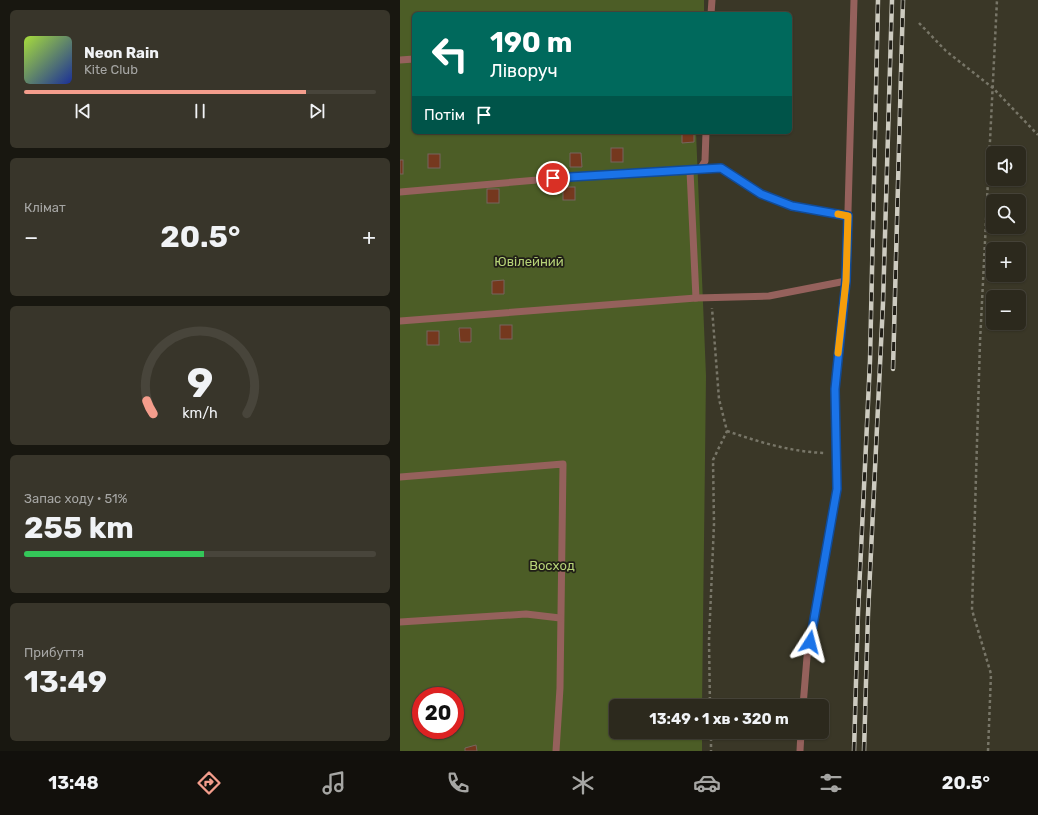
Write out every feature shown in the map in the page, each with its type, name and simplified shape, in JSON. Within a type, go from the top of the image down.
[{"type":"lane","points":[[711,12],[712,0]]},
{"type":"lane","points":[[804,699],[807,657],[837,489],[835,389],[846,281],[854,0]]},
{"type":"lane","points":[[400,60],[412,58]]},
{"type":"lane","points":[[700,169],[705,162],[706,134]]},
{"type":"lane","points":[[400,192],[584,176],[721,168],[761,194],[792,206],[848,216]]},
{"type":"lane","points":[[690,171],[696,298]]},
{"type":"lane","points":[[400,321],[696,298],[769,296],[846,281]]},
{"type":"lane","points":[[400,477],[563,464],[560,688],[556,751]]},
{"type":"lane","points":[[400,622],[526,614],[560,618]]},
{"type":"lane","points":[[800,751],[801,739]]},
{"type":"path","points":[[988,751],[991,674],[972,610],[980,342],[997,0]]},
{"type":"path","points":[[918,23],[946,51],[993,88],[1038,135]]},
{"type":"path","points":[[710,699],[709,640],[714,524],[713,460],[727,431],[719,399],[711,298]]},
{"type":"path","points":[[727,431],[762,443],[804,453],[836,453]]},
{"type":"path","points":[[710,739],[711,751]]},
{"type":"green space","points":[[400,0],[704,0],[704,12],[412,12],[412,134],[696,134],[706,376],[702,699],[609,699],[609,739],[702,739],[702,751],[400,751]]},
{"type":"building","points":[[682,134],[694,134],[694,142],[682,143]]},
{"type":"building","points":[[611,148],[623,148],[623,162],[611,162]]},
{"type":"building","points":[[570,153],[581,153],[582,167],[570,167]]},
{"type":"building","points":[[428,154],[440,154],[440,168],[428,168]]},
{"type":"building","points":[[400,160],[403,160],[403,174],[400,174]]},
{"type":"building","points":[[563,187],[575,187],[575,200],[563,200]]},
{"type":"building","points":[[487,189],[499,189],[499,203],[487,203]]},
{"type":"building","points":[[504,280],[504,294],[492,294],[492,281]]},
{"type":"building","points":[[500,325],[512,325],[512,339],[500,339]]},
{"type":"building","points":[[459,328],[471,328],[471,342],[460,342]]},
{"type":"building","points":[[427,331],[439,331],[439,345],[427,345]]},
{"type":"building","points":[[476,745],[477,751],[465,751],[465,748]]},
{"type":"railway","points":[[854,751],[858,613],[870,361],[878,0]]},
{"type":"railway","points":[[864,751],[868,614],[883,303],[892,0]]},
{"type":"railway","points":[[893,369],[903,0]]},
{"type":"slow traffic","points":[[838,214],[848,216],[846,281],[838,353]]},
{"type":"route","points":[[553,178],[721,168],[761,194],[792,206],[848,216],[846,281],[835,389],[837,489],[830,533],[817,595],[810,642]]},
{"type":"park label","name":"Ювілейний","points":[[529,261]]},
{"type":"park label","name":"Восход","points":[[552,565]]}]
